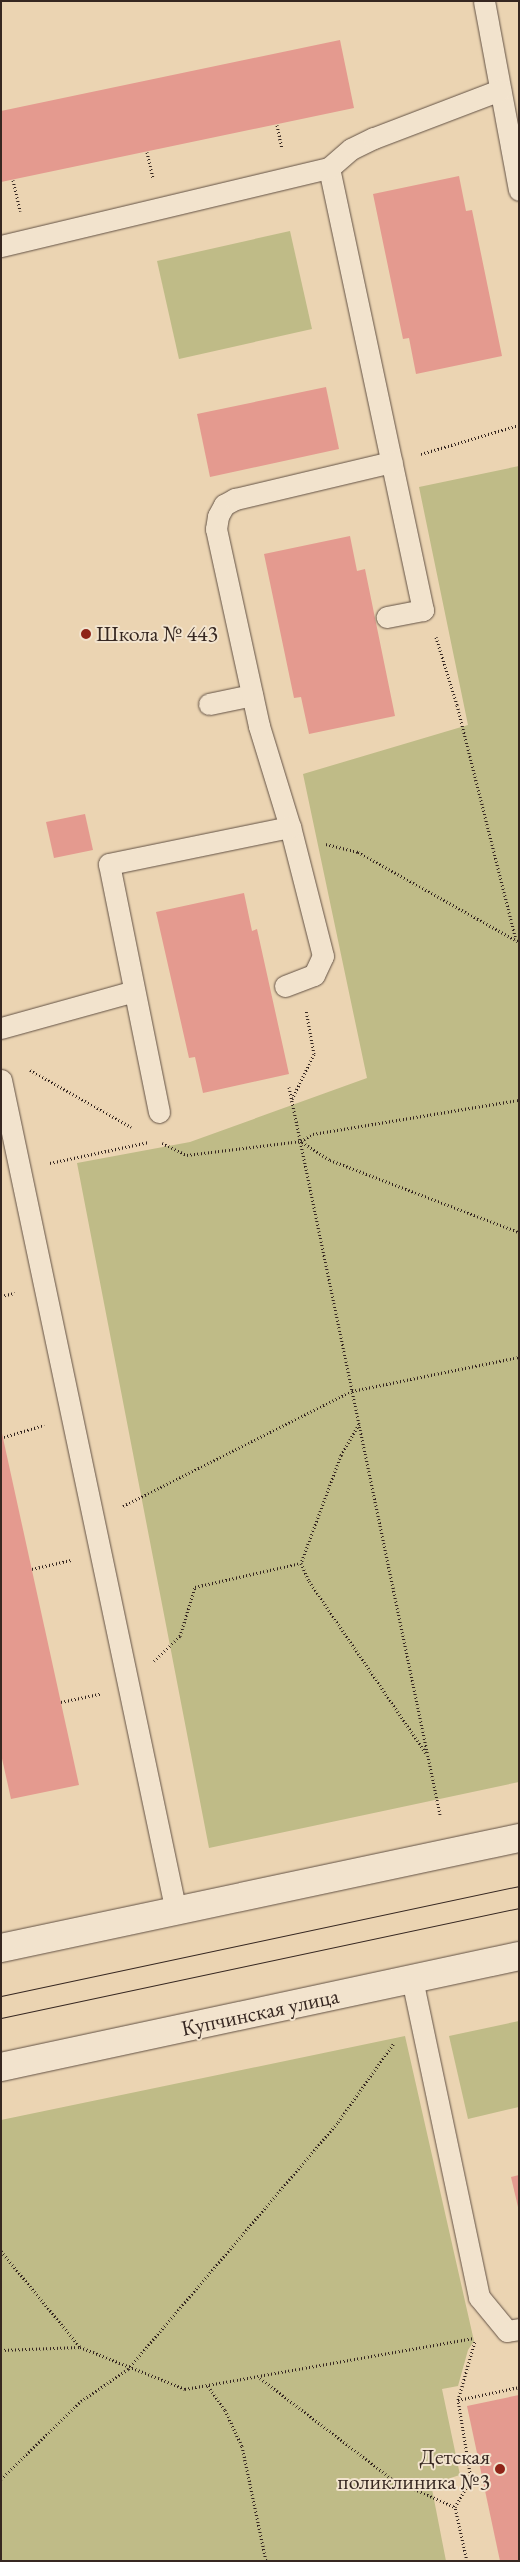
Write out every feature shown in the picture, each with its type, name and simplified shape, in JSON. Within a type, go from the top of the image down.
[{"type":"street","points":[[1,1948],[519,1838]]},
{"type":"street","name":"Купчинская улица","points":[[1,2068],[519,1956]]},
{"type":"lane","points":[[484,1],[519,190]]},
{"type":"lane","points":[[1,246],[329,168],[351,149],[366,142],[500,90]]},
{"type":"lane","points":[[329,168],[423,610],[387,617]]},
{"type":"lane","points":[[292,983],[314,975],[323,956],[290,827],[252,695],[216,529],[224,505],[235,499],[392,462]]},
{"type":"lane","points":[[209,704],[252,695]]},
{"type":"lane","points":[[159,1112],[110,864],[290,827]]},
{"type":"lane","points":[[1,1028],[134,991]]},
{"type":"lane","points":[[1,1080],[176,1912]]},
{"type":"lane","points":[[412,1979],[479,2296],[506,2332],[519,2329]]},
{"type":"path","points":[[392,462],[496,435],[519,425]]},
{"type":"path","points":[[423,610],[440,646],[457,705],[517,941]]},
{"type":"path","points":[[290,827],[311,840],[358,852],[517,941]]},
{"type":"path","points":[[292,983],[314,1054],[292,1099]]},
{"type":"path","points":[[290,1087],[440,1814]]},
{"type":"path","points":[[301,1141],[313,1134],[519,1100]]},
{"type":"path","points":[[70,1159],[156,1140]]},
{"type":"path","points":[[301,1141],[330,1160],[519,1232]]},
{"type":"path","points":[[117,1508],[352,1391],[519,1357]]},
{"type":"path","points":[[4,1437],[72,1416]]},
{"type":"path","points":[[359,1423],[341,1455],[301,1563],[309,1581],[428,1755]]},
{"type":"path","points":[[32,1569],[100,1553]]},
{"type":"path","points":[[153,1663],[180,1636],[195,1587],[301,1563]]},
{"type":"path","points":[[61,1702],[129,1687]]},
{"type":"path","points":[[1,2479],[81,2400],[128,2369],[338,2122],[396,2040]]},
{"type":"path","points":[[1,2251],[80,2347],[128,2369],[185,2389],[260,2378],[476,2338],[458,2400],[471,2479],[455,2507],[467,2561]]},
{"type":"path","points":[[1,2350],[80,2347]]},
{"type":"path","points":[[260,2378],[392,2479],[455,2507]]},
{"type":"path","points":[[208,2386],[225,2410],[242,2446],[266,2561]]},
{"type":"path","points":[[458,2400],[519,2386]]},
{"type":"shaded area","points":[[290,231],[312,329],[179,359],[157,261]]},
{"type":"shaded area","points":[[519,466],[519,1782],[209,1848],[77,1163],[190,1142],[367,1078],[303,774],[468,725],[419,487]]},
{"type":"shaded area","points":[[519,2021],[519,2107],[468,2119],[449,2036]]},
{"type":"shaded area","points":[[405,2036],[474,2341],[468,2350],[458,2386],[442,2389],[460,2475],[431,2484],[446,2561],[1,2561],[1,2120]]},
{"type":"building","points":[[340,40],[354,108],[1,182],[1,111]]},
{"type":"building","points":[[459,176],[466,211],[472,210],[502,356],[416,374],[409,338],[403,339],[373,194]]},
{"type":"building","points":[[326,387],[339,449],[210,477],[197,414]]},
{"type":"building","points":[[350,536],[357,571],[365,569],[395,716],[309,734],[301,697],[294,698],[264,554]]},
{"type":"building","points":[[85,814],[93,850],[54,858],[46,822]]},
{"type":"building","points":[[244,893],[252,931],[257,929],[289,1074],[203,1093],[195,1057],[189,1058],[156,912]]},
{"type":"building","points":[[1,1429],[79,1785],[11,1799],[1,1754]]},
{"type":"building","points":[[519,2175],[519,2206],[518,2207],[511,2177]]},
{"type":"building","name":"Детская поликлиника №3","points":[[519,2395],[519,2561],[500,2561],[467,2406]]},
{"type":"tram line","points":[[1,1996],[519,1886]]},
{"type":"tram line","points":[[1,2018],[519,1908]]},
{"type":"place","name":"Школа № 443","points":[[86,634]]},
{"type":"place","name":"Детская поликлиника №3","points":[[500,2469]]}]
